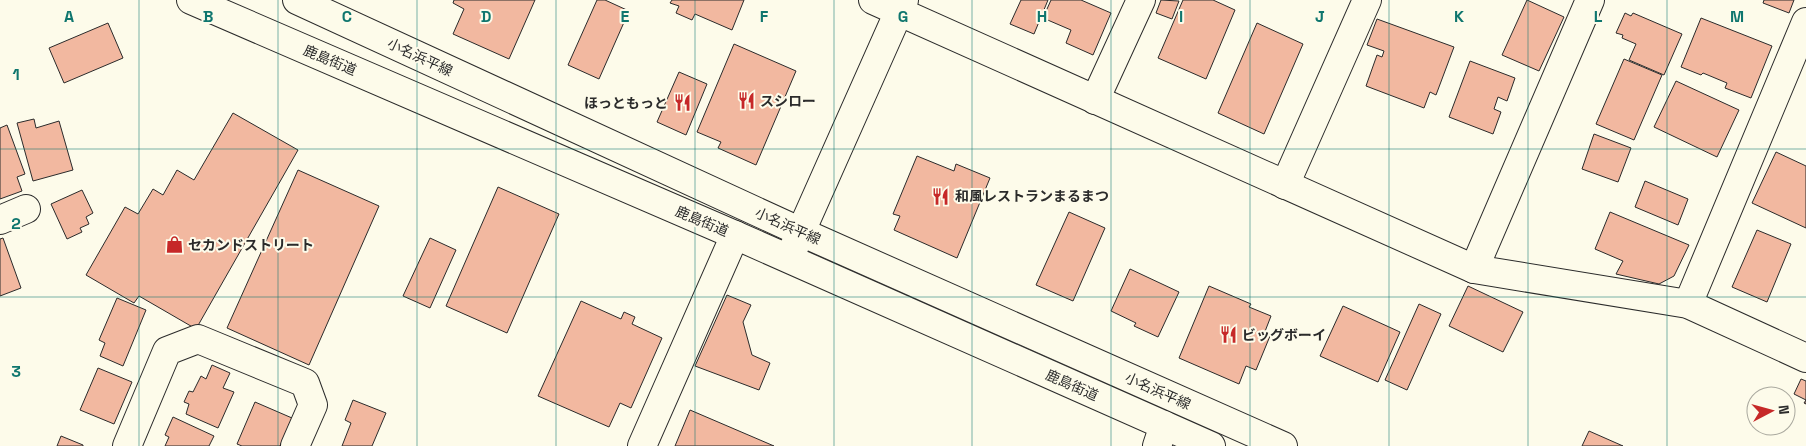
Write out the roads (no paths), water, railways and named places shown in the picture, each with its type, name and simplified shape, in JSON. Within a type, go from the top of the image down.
[{"type":"street","name":"鹿島街道","points":[[190,0],[735,235],[1161,436],[1211,446]]},
{"type":"street","name":"小名浜平線","points":[[297,0],[801,232],[1283,446]]},
{"type":"street","points":[[873,0],[902,6],[1095,100],[1474,269],[1688,304],[1806,358]]},
{"type":"street","points":[[1095,100],[1141,0]]},
{"type":"street","points":[[1286,185],[1367,0]]},
{"type":"street","points":[[1474,269],[1590,0]]},
{"type":"street","points":[[788,260],[902,6]]},
{"type":"street","points":[[1688,304],[1806,22]]},
{"type":"street","points":[[0,220],[26,208]]},
{"type":"street","points":[[642,446],[735,235]]},
{"type":"street","points":[[127,446],[166,351],[198,339],[305,383],[313,405],[295,446]]},
{"type":"place","name":"スシロー","points":[[746,101]]},
{"type":"place","name":"ほっともっと","points":[[682,103]]},
{"type":"place","name":"和風レストランまるまつ","points":[[941,196]]},
{"type":"place","name":"セカンドストリート","points":[[174,245]]},
{"type":"place","name":"ビッグボーイ","points":[[1228,335]]}]
